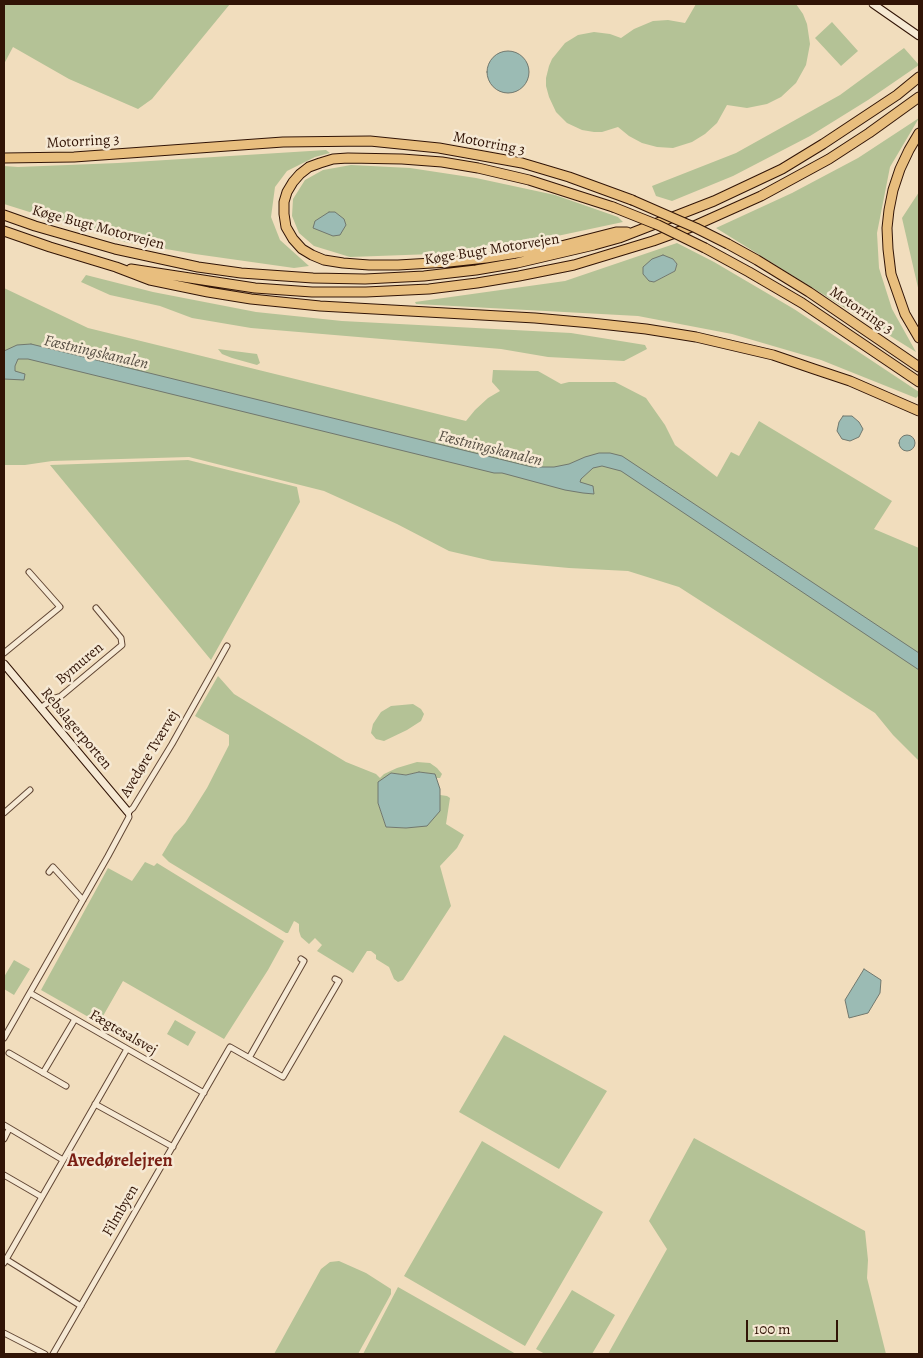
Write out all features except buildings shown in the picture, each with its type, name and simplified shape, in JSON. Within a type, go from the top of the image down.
[{"type":"highway","name":"Køge Bugt Motorvejen","points":[[4,215],[81,240],[160,260],[241,273],[313,278],[365,279],[424,276],[476,270],[571,251],[619,238],[714,201],[782,169],[860,120],[919,78]]},
{"type":"highway","name":"Køge Bugt Motorvejen","points":[[116,267],[255,288],[312,292],[429,289],[519,276],[602,257],[694,226],[761,196],[829,159],[919,97]]},
{"type":"highway","points":[[919,133],[900,169],[893,190],[887,228],[891,274],[905,314],[919,338]]},
{"type":"highway","name":"Motorring 3","points":[[4,158],[83,157],[327,140],[370,141],[440,148],[522,163],[569,177],[632,200],[728,244],[809,292],[919,367]]},
{"type":"highway","points":[[637,231],[616,232],[561,246],[486,258],[449,262],[369,265],[343,263],[324,260],[302,249],[286,227],[284,202],[287,192],[300,174],[309,167],[333,159],[402,158],[442,162],[529,180],[613,207],[705,248],[802,303],[919,382]]},
{"type":"highway","points":[[4,231],[116,267],[150,280],[251,299],[320,306],[591,322],[696,337],[764,353],[814,368],[850,381],[919,411]]},
{"type":"street","points":[[872,4],[919,36]]},
{"type":"street","points":[[4,653],[60,606],[29,572]]},
{"type":"street","name":"Bymuren","points":[[40,708],[61,696],[122,644],[121,638],[96,608]]},
{"type":"street","name":"Avedøre Tværvej","points":[[4,1038],[129,817],[128,812],[135,806],[227,646]]},
{"type":"street","name":"Rebslagerporten","points":[[4,664],[128,812]]},
{"type":"street","points":[[4,813],[30,790]]},
{"type":"street","points":[[49,872],[53,867],[83,900]]},
{"type":"street","points":[[249,1058],[304,961],[301,959]]},
{"type":"street","name":"Filmbyen","points":[[54,1354],[230,1047],[283,1077],[339,981],[335,979]]},
{"type":"street","name":"Fægtesalsvej","points":[[30,993],[204,1094]]},
{"type":"street","points":[[43,1073],[75,1019]]},
{"type":"street","points":[[81,1306],[4,1260],[127,1049]]},
{"type":"street","points":[[9,1053],[66,1086]]},
{"type":"street","points":[[95,1104],[172,1148]]},
{"type":"street","points":[[4,1126],[63,1160]]},
{"type":"street","points":[[4,1139],[10,1129]]},
{"type":"street","points":[[4,1175],[42,1197]]},
{"type":"street","points":[[4,1333],[45,1354]]},
{"type":"green space","points":[[4,4],[230,4],[152,99],[138,109],[69,79],[13,47],[4,64]]},
{"type":"green space","points":[[696,4],[796,4],[807,24],[810,44],[806,65],[796,83],[781,97],[767,104],[747,108],[727,105],[717,123],[705,134],[692,142],[673,148],[657,147],[642,143],[618,127],[602,132],[582,130],[567,123],[556,112],[549,97],[546,78],[552,59],[565,43],[578,35],[594,32],[610,34],[621,38],[634,29],[653,21],[668,20],[685,23]]},
{"type":"green space","points":[[832,22],[858,51],[841,66],[815,38]]},
{"type":"green space","points":[[904,48],[919,65],[810,136],[733,176],[672,201],[656,196],[652,186],[736,153],[840,95]]},
{"type":"green space","points":[[919,118],[890,167],[877,233],[879,268],[892,309],[916,352],[716,228],[792,193],[858,158]]},
{"type":"green space","points":[[326,150],[330,153],[315,157],[287,171],[275,187],[271,217],[280,240],[309,266],[294,268],[125,242],[4,204],[4,166],[118,163]]},
{"type":"green space","points":[[351,165],[410,168],[476,178],[555,195],[618,217],[623,222],[529,242],[433,254],[350,257],[314,246],[299,233],[292,216],[293,199],[305,180],[323,170]]},
{"type":"green space","points":[[919,192],[919,292],[902,218]]},
{"type":"green space","points":[[677,243],[714,262],[794,309],[919,392],[919,395],[916,398],[821,360],[732,334],[638,316],[416,304],[415,302],[565,281]],"holes":[[[673,259],[677,264],[675,271],[654,282]]]},
{"type":"green space","points":[[86,275],[153,292],[256,312],[342,321],[571,333],[645,345],[647,349],[624,361],[548,357],[501,349],[251,328],[192,318],[160,306],[110,295],[81,282]]},
{"type":"green space","points":[[4,288],[88,328],[466,421],[488,398],[500,391],[492,382],[493,370],[538,371],[561,384],[569,382],[615,382],[646,398],[665,425],[675,445],[717,477],[731,452],[739,456],[759,421],[892,501],[874,529],[919,548],[919,761],[893,735],[875,713],[679,587],[628,571],[492,561],[449,551],[397,524],[324,491],[189,457],[52,461],[25,465],[4,465]]},
{"type":"green space","points":[[218,349],[257,354],[260,363],[257,365],[232,358],[222,354]]},
{"type":"green space","points":[[188,460],[297,487],[300,502],[211,660],[50,465]]},
{"type":"green space","points":[[218,676],[234,694],[346,762],[376,774],[380,778],[397,768],[417,762],[430,763],[442,774],[440,778],[436,778],[435,774],[419,772],[406,775],[391,773],[378,803],[386,827],[406,828],[440,811],[440,795],[447,796],[450,798],[446,824],[464,835],[457,848],[440,866],[451,906],[403,980],[398,982],[394,979],[389,967],[376,959],[376,955],[371,951],[367,951],[353,973],[317,951],[322,945],[315,938],[309,944],[301,937],[299,924],[296,922],[294,921],[288,933],[286,933],[169,862],[162,855],[207,788],[229,745],[229,735],[195,716]]},
{"type":"green space","points":[[413,704],[421,709],[424,714],[421,721],[384,741],[376,739],[371,733],[373,724],[381,712],[391,706]]},
{"type":"green space","points":[[145,862],[154,866],[157,863],[284,941],[224,1039],[123,981],[99,1023],[41,990],[108,868],[132,881]]},
{"type":"green space","points":[[14,960],[30,969],[14,995],[4,989],[4,977]]},
{"type":"green space","points":[[175,1020],[196,1032],[188,1046],[167,1034]]},
{"type":"green space","points":[[504,1035],[607,1091],[559,1169],[459,1112]]},
{"type":"green space","points":[[694,1138],[865,1231],[868,1260],[867,1278],[886,1354],[608,1354],[667,1249],[649,1221]]},
{"type":"green space","points":[[482,1141],[603,1212],[525,1346],[404,1276]]},
{"type":"green space","points":[[339,1261],[366,1273],[391,1289],[391,1294],[358,1354],[274,1354],[321,1269],[330,1262]]},
{"type":"green space","points":[[398,1287],[516,1354],[363,1354]]},
{"type":"green space","points":[[572,1290],[615,1315],[592,1354],[545,1354],[536,1349]]},
{"type":"water","points":[[504,51],[512,51],[523,57],[529,72],[523,87],[512,93],[504,93],[493,87],[487,76],[487,68],[493,57]]},
{"type":"water","points":[[329,212],[335,212],[344,219],[346,225],[340,235],[333,236],[313,228],[315,221]]},
{"type":"water","points":[[663,255],[673,259],[677,264],[675,271],[654,282],[649,281],[643,274],[643,267],[652,259]]},
{"type":"water","points":[[31,344],[532,467],[554,467],[569,464],[599,453],[622,456],[919,653],[919,670],[621,471],[602,466],[593,468],[580,482],[593,486],[594,494],[583,493],[28,359],[18,359],[15,366],[15,371],[25,374],[24,380],[4,379],[4,351],[17,345]]},
{"type":"water","points":[[843,416],[852,416],[859,422],[863,429],[859,437],[850,441],[842,439],[837,431]]},
{"type":"water","points":[[904,435],[910,435],[915,440],[913,449],[904,451],[899,446],[899,440]]},
{"type":"water","points":[[419,772],[435,774],[440,789],[440,811],[427,826],[386,827],[378,803],[378,782],[391,773],[406,775]]},
{"type":"water","points":[[864,969],[881,980],[880,993],[868,1013],[849,1018],[845,1000]]},
{"type":"district","name":"Avedørelejren","points":[[120,1162]]},
{"type":"water label","name":"Fæstningskanalen","points":[[96,353]]},
{"type":"water label","name":"Fæstningskanalen","points":[[490,449]]}]
